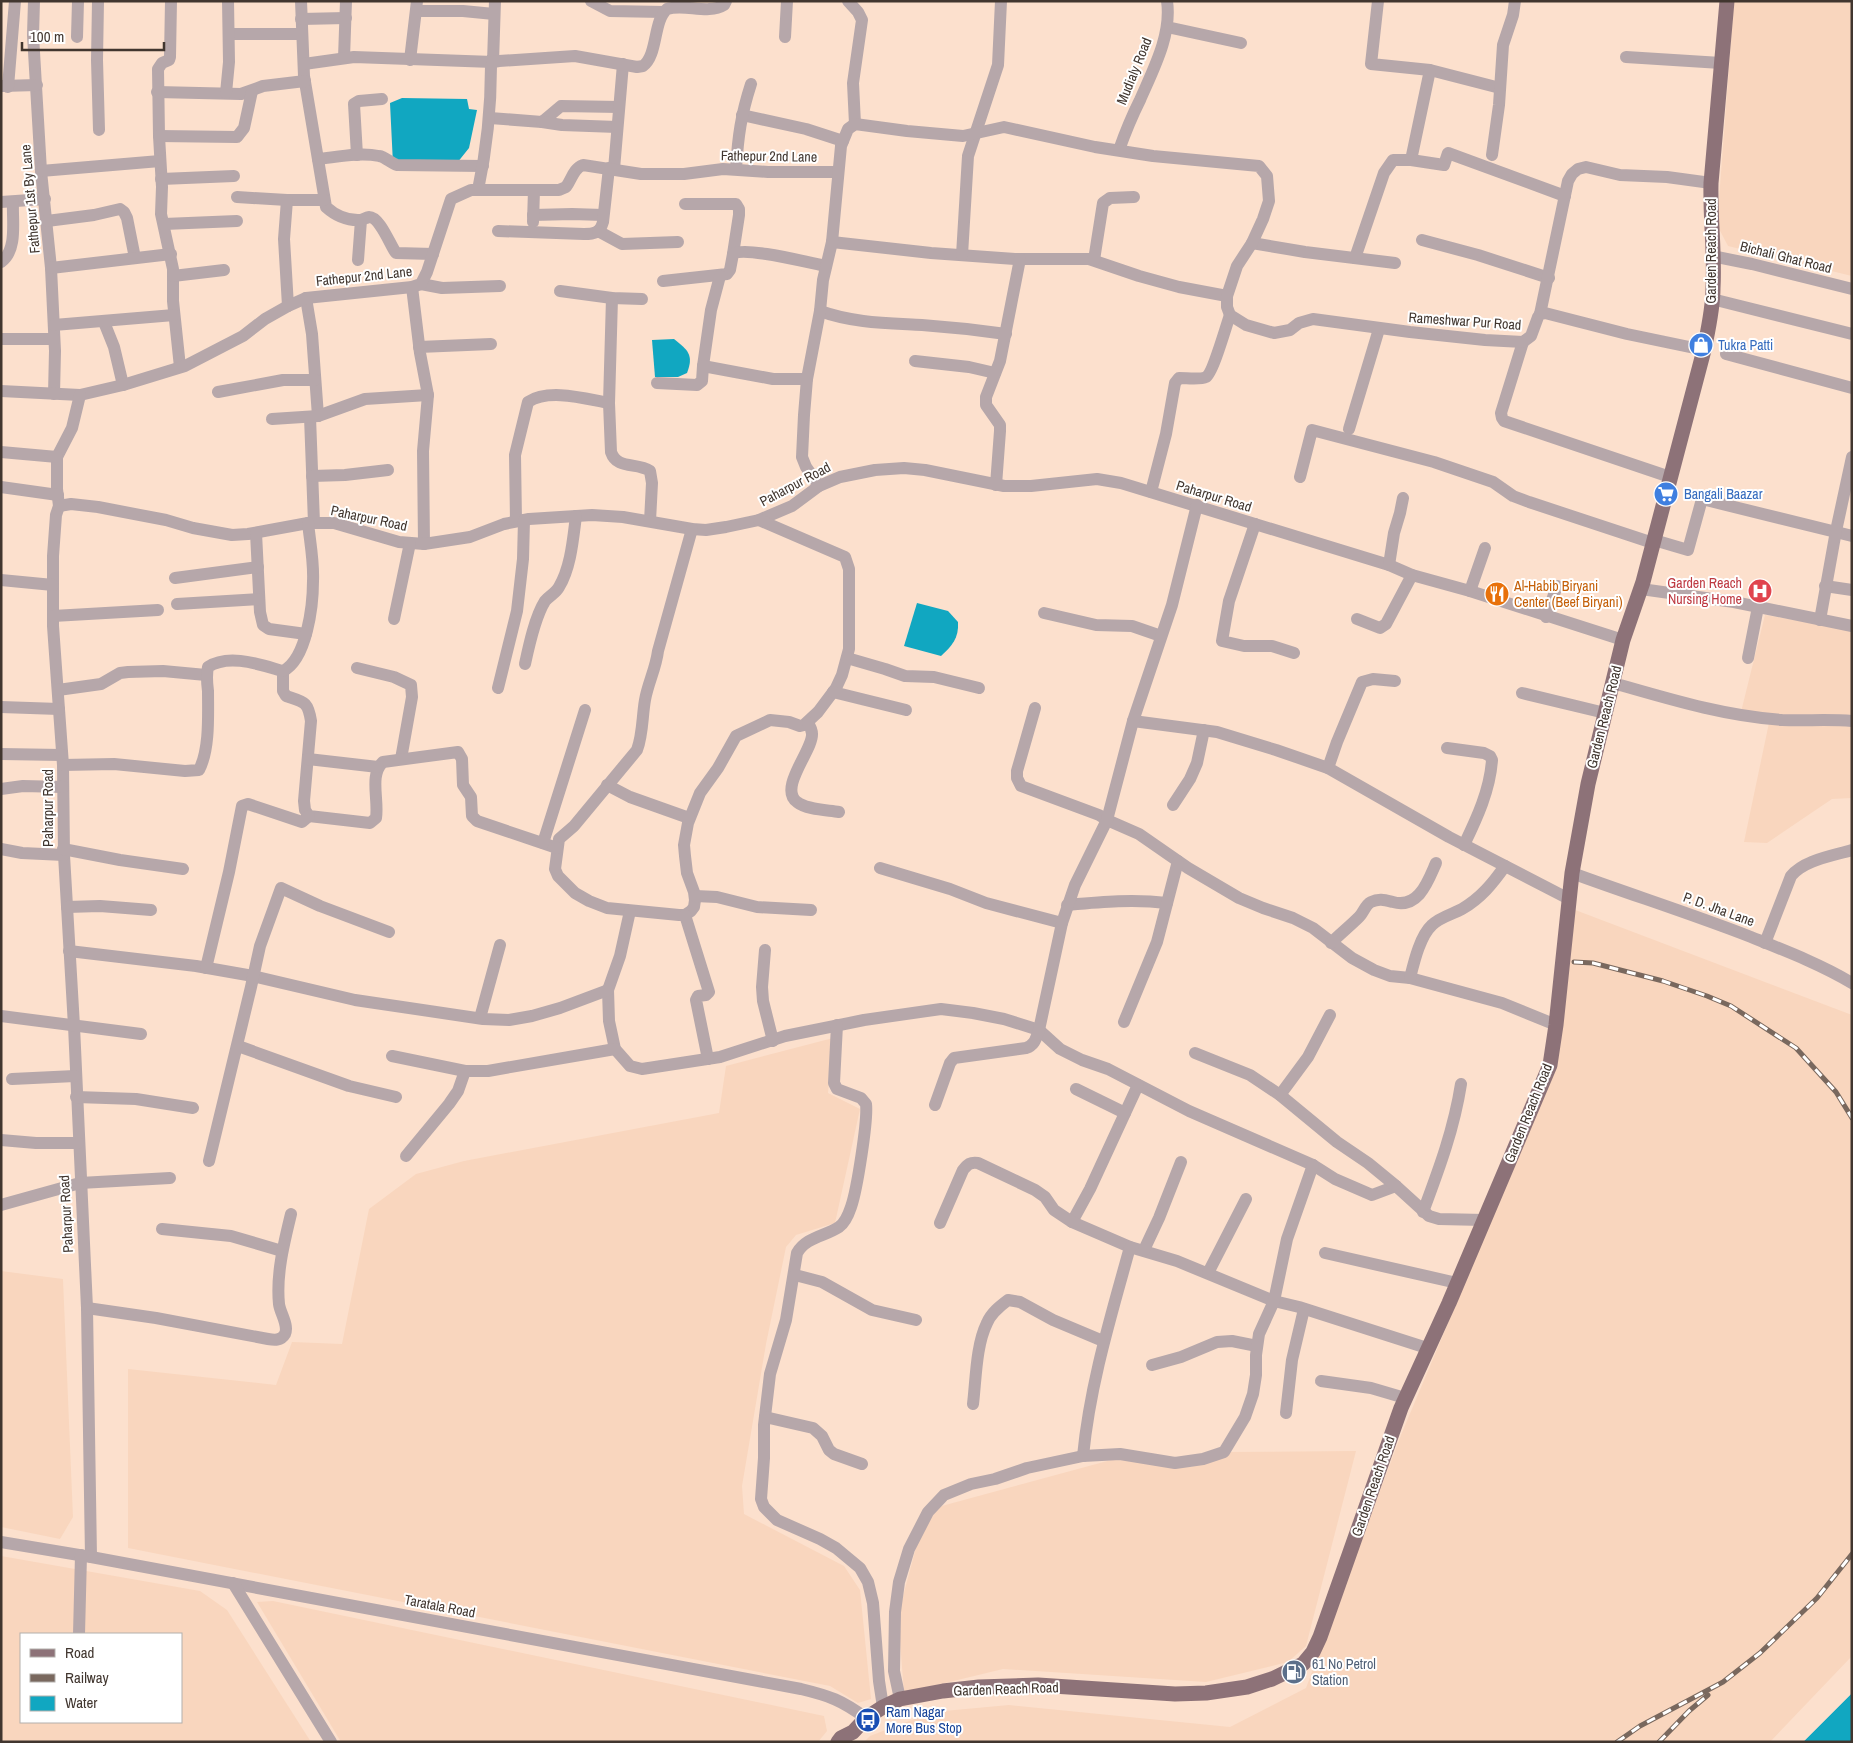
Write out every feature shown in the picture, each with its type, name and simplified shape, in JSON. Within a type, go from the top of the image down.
[{"type":"main road","name":"Garden Reach Road","points":[[838,1742],[841,1738],[852,1737],[866,1718],[883,1706],[900,1699],[961,1689],[1038,1685],[1175,1694],[1206,1693],[1247,1687],[1280,1676],[1303,1664],[1313,1652],[1405,1398],[1457,1283],[1550,1065],[1572,874],[1588,784],[1623,640],[1641,589],[1704,350],[1712,299],[1711,183],[1727,1]]},
{"type":"street","points":[[15,1],[5,87],[37,85]]},
{"type":"street","name":"Fathepur 1st By Lane","points":[[34,1],[33,36],[41,171],[51,268],[54,325],[54,394]]},
{"type":"street","points":[[77,37],[78,1]]},
{"type":"street","points":[[98,1],[99,130]]},
{"type":"street","points":[[171,1],[170,57],[158,69],[158,136],[161,214],[171,254],[174,315],[180,368]]},
{"type":"street","points":[[226,93],[229,62],[228,1]]},
{"type":"street","points":[[301,1],[305,82],[326,207],[334,214],[351,221],[369,217],[375,219],[380,223],[396,253],[433,254]]},
{"type":"street","points":[[344,58],[346,1]]},
{"type":"street","points":[[478,190],[490,118],[495,1]]},
{"type":"street","points":[[591,1],[610,11],[664,12],[670,8],[720,8],[726,1]]},
{"type":"street","points":[[785,37],[787,1]]},
{"type":"street","points":[[848,1],[862,20],[853,83],[855,124]]},
{"type":"street","points":[[962,255],[968,156],[998,65],[1001,1]]},
{"type":"street","name":"Mudialy Road","points":[[1119,150],[1153,70],[1167,27],[1169,12],[1167,1]]},
{"type":"street","points":[[1378,1],[1371,64],[1430,70],[1500,88]]},
{"type":"street","points":[[1492,155],[1503,45],[1513,15],[1515,1]]},
{"type":"street","points":[[410,60],[416,6],[494,14]]},
{"type":"street","points":[[304,64],[361,57],[493,62],[575,56],[637,66],[646,64],[664,12]]},
{"type":"street","points":[[302,19],[346,18]]},
{"type":"street","points":[[1167,27],[1241,43]]},
{"type":"street","points":[[229,34],[302,34]]},
{"type":"street","points":[[1626,57],[1721,63]]},
{"type":"street","points":[[498,232],[584,234],[598,231],[602,226],[619,107],[623,64]]},
{"type":"street","points":[[1412,160],[1430,70]]},
{"type":"street","points":[[157,92],[241,94],[263,86],[305,82]]},
{"type":"street","points":[[736,169],[738,134],[752,84]]},
{"type":"street","points":[[158,136],[237,137],[244,128],[252,91]]},
{"type":"street","points":[[357,155],[354,104],[359,101],[382,99]]},
{"type":"street","points":[[542,122],[561,106],[619,107]]},
{"type":"street","points":[[742,115],[806,129],[843,141]]},
{"type":"street","points":[[490,118],[562,125],[616,127]]},
{"type":"street","points":[[819,486],[802,458],[807,380],[820,311],[823,280],[832,242],[838,172],[843,141],[848,129],[855,124],[963,136],[1004,127],[1153,156],[1259,166],[1267,176],[1269,201],[1252,243],[1237,266],[1227,296],[1227,307],[1230,315],[1223,333],[1216,362],[1209,375],[1204,378],[1179,378],[1175,383],[1166,434],[1151,492]]},
{"type":"street","points":[[1355,258],[1378,190],[1393,160],[1412,160],[1444,165],[1448,153],[1565,196]]},
{"type":"street","points":[[318,159],[357,155],[379,156],[396,166],[483,166]]},
{"type":"street","points":[[41,171],[160,161]]},
{"type":"street","name":"Fathepur 2nd Lane","points":[[1,391],[80,395],[122,385],[180,368],[243,336],[265,319],[306,298],[417,286],[433,254],[452,199],[466,191],[559,190],[566,187],[577,167],[583,165],[641,174],[662,175],[723,169],[838,172]]},
{"type":"street","points":[[1540,314],[1565,196],[1572,174],[1578,169],[1586,167],[1634,176],[1667,177],[1711,183]]},
{"type":"street","points":[[161,179],[234,176]]},
{"type":"street","points":[[533,232],[534,190]]},
{"type":"street","points":[[237,197],[324,200]]},
{"type":"street","points":[[1094,260],[1103,202],[1110,198],[1134,197]]},
{"type":"street","points":[[1,262],[9,253],[12,245],[7,202],[45,200]]},
{"type":"street","points":[[287,200],[284,239],[288,306]]},
{"type":"street","points":[[663,281],[720,276],[729,273],[739,215],[739,209],[736,204],[685,204]]},
{"type":"street","points":[[47,221],[94,215],[120,209],[127,218],[136,258]]},
{"type":"street","points":[[534,215],[604,215]]},
{"type":"street","points":[[358,260],[361,220]]},
{"type":"street","points":[[164,224],[237,222]]},
{"type":"street","points":[[598,231],[622,244],[678,242]]},
{"type":"street","points":[[1422,240],[1478,255],[1549,278]]},
{"type":"street","points":[[832,242],[1020,259],[1094,260],[1139,276],[1180,287],[1227,296]]},
{"type":"street","points":[[1252,243],[1305,252],[1395,263]]},
{"type":"street","points":[[733,254],[739,251],[826,266]]},
{"type":"street","points":[[51,268],[171,254]]},
{"type":"street","name":"Bichali Ghat Road","points":[[1712,256],[1852,289]]},
{"type":"street","points":[[996,485],[1000,451],[1000,425],[986,404],[986,397],[1006,334],[1020,259]]},
{"type":"street","points":[[173,276],[224,270]]},
{"type":"street","points":[[657,383],[697,385],[702,381],[709,322],[720,276]]},
{"type":"street","points":[[424,544],[423,451],[428,395],[420,347],[417,286],[442,288],[500,286]]},
{"type":"street","points":[[560,291],[612,298],[642,299]]},
{"type":"street","points":[[1,754],[185,771],[199,770],[204,760],[206,746],[206,674],[208,667],[215,663],[227,661],[246,662],[283,671],[288,668],[300,651],[306,634],[313,582],[311,523],[315,380],[311,327],[306,298]]},
{"type":"street","points":[[612,298],[609,440],[612,457],[618,463],[645,468],[650,471],[652,484],[650,521]]},
{"type":"street","points":[[1712,299],[1852,334]]},
{"type":"street","points":[[820,311],[864,322],[951,327],[1006,334]]},
{"type":"street","name":"Rameshwar Pur Road","points":[[1230,315],[1246,325],[1274,333],[1290,330],[1299,323],[1313,319],[1380,329],[1523,342],[1532,336],[1540,314],[1545,313],[1626,334],[1704,350]]},
{"type":"street","points":[[54,325],[174,315]]},
{"type":"street","points":[[104,322],[114,347],[122,385]]},
{"type":"street","points":[[1349,429],[1380,329]]},
{"type":"street","points":[[1,339],[54,339]]},
{"type":"street","points":[[1523,342],[1501,413],[1504,421],[1670,478]]},
{"type":"street","points":[[420,347],[490,344]]},
{"type":"street","points":[[1726,354],[1852,388]]},
{"type":"street","points":[[915,361],[969,367],[995,373]]},
{"type":"street","points":[[704,366],[774,379],[807,380]]},
{"type":"street","points":[[218,392],[283,380],[315,380]]},
{"type":"street","points":[[1,487],[59,500],[58,457],[72,428],[80,395]]},
{"type":"street","points":[[272,419],[314,416],[365,398],[428,395]]},
{"type":"street","points":[[498,688],[518,611],[523,558],[516,455],[528,402],[533,399],[562,395],[609,402]]},
{"type":"street","points":[[1300,476],[1312,430],[1434,462],[1493,482],[1513,496],[1529,502],[1688,550],[1702,499],[1852,536]]},
{"type":"street","points":[[1,452],[58,457]]},
{"type":"street","points":[[1820,620],[1825,586],[1852,458]]},
{"type":"street","name":"Paharpur Road","points":[[78,1633],[86,1556],[86,1308],[74,1026],[64,852],[63,760],[53,616],[56,515],[59,500],[71,504],[98,507],[166,520],[193,528],[232,535],[256,533],[311,523],[334,523],[376,536],[424,544],[470,536],[504,524],[520,521],[576,516],[623,517],[706,530],[760,520],[792,506],[819,486],[840,476],[875,470],[904,468],[925,470],[996,485],[1031,486],[1098,479],[1121,483],[1197,506],[1623,640]]},
{"type":"street","points":[[312,476],[346,475],[388,470]]},
{"type":"street","points":[[1389,565],[1394,533],[1403,498]]},
{"type":"street","points":[[935,1105],[950,1063],[954,1058],[1026,1048],[1032,1046],[1035,1042],[1067,905],[1107,820],[1133,721],[1172,604],[1197,506]]},
{"type":"street","points":[[524,664],[532,634],[546,601],[559,588],[573,540],[576,516]]},
{"type":"street","points":[[692,529],[658,651],[656,667],[645,699],[641,739],[637,750],[606,785],[574,826],[559,839],[555,869],[558,876],[575,893],[607,908],[685,915],[694,907],[694,896],[687,873],[684,845],[689,818],[700,793],[718,768],[736,736],[770,720],[789,722],[800,726],[808,723],[833,692],[842,675],[848,649],[849,569],[845,557],[760,520]]},
{"type":"street","points":[[1255,524],[1229,601],[1222,641],[1244,646],[1272,646],[1294,653]]},
{"type":"street","points":[[256,533],[262,625],[269,629],[306,634]]},
{"type":"street","points":[[394,619],[410,543]]},
{"type":"street","points":[[1470,591],[1485,548]]},
{"type":"street","points":[[175,578],[258,567]]},
{"type":"street","points":[[1357,619],[1380,628],[1386,624],[1412,575]]},
{"type":"street","points":[[1,580],[53,585]]},
{"type":"street","points":[[1546,616],[1557,586]]},
{"type":"street","points":[[1825,586],[1852,590]]},
{"type":"street","points":[[1641,589],[1734,602],[1852,626]]},
{"type":"street","points":[[177,604],[259,599]]},
{"type":"street","points":[[1748,658],[1758,607]]},
{"type":"street","points":[[53,616],[158,610]]},
{"type":"street","points":[[1044,613],[1096,625],[1132,626],[1161,636]]},
{"type":"street","points":[[847,658],[886,668],[905,676],[934,677],[979,688]]},
{"type":"street","points":[[357,668],[394,677],[411,685],[412,696],[401,759]]},
{"type":"street","points":[[58,690],[101,684],[120,673],[128,672],[163,671],[206,674]]},
{"type":"street","points":[[283,671],[283,691],[286,696],[306,703],[311,721],[304,801],[305,810],[309,816]]},
{"type":"street","points":[[1328,768],[1362,682],[1372,679],[1395,681]]},
{"type":"street","points":[[1613,683],[1694,706],[1725,712],[1782,720],[1852,721]]},
{"type":"street","points":[[833,692],[906,710]]},
{"type":"street","points":[[1522,693],[1605,713]]},
{"type":"street","points":[[1,707],[59,710]]},
{"type":"street","points":[[1035,708],[1018,771],[1018,782],[1021,786],[1099,815],[1139,834],[1178,861],[1239,898],[1293,918],[1313,928],[1352,958],[1374,970],[1390,976],[1410,978],[1502,1002],[1556,1025]]},
{"type":"street","points":[[544,843],[585,710]]},
{"type":"street","points":[[1133,721],[1217,732],[1328,768],[1464,845],[1569,899]]},
{"type":"street","points":[[808,723],[813,736],[797,768],[792,797],[802,805],[839,812]]},
{"type":"street","points":[[1173,805],[1198,763],[1204,730]]},
{"type":"street","points":[[1447,748],[1484,753],[1490,756],[1492,760],[1480,811],[1464,845]]},
{"type":"street","points":[[206,968],[229,872],[242,806],[248,804],[302,822],[309,816],[370,823],[376,818],[378,807],[375,775],[378,766],[383,762],[458,752],[462,759],[463,785],[471,797],[472,816],[477,821],[557,848]]},
{"type":"street","points":[[308,759],[378,766]]},
{"type":"street","points":[[606,785],[655,807],[689,818]]},
{"type":"street","points":[[1,789],[23,786],[63,787]]},
{"type":"street","points":[[1,849],[22,852],[64,852],[183,869]]},
{"type":"street","points":[[1765,943],[1791,876],[1796,870],[1809,863],[1852,850]]},
{"type":"street","points":[[1124,1022],[1157,942],[1178,861]]},
{"type":"street","points":[[1331,943],[1360,916],[1372,901],[1383,900],[1401,904],[1418,898],[1436,862]]},
{"type":"street","points":[[1410,978],[1414,963],[1428,930],[1433,923],[1461,910],[1481,896],[1505,866]]},
{"type":"street","points":[[880,868],[950,890],[986,904],[1062,923]]},
{"type":"street","name":"P. D. Jha Lane","points":[[1572,874],[1667,906],[1765,943],[1824,967],[1852,983]]},
{"type":"street","points":[[209,1161],[238,1046],[260,946],[281,888],[320,906],[389,932]]},
{"type":"street","points":[[694,896],[717,897],[757,907],[811,910]]},
{"type":"street","points":[[1067,905],[1115,900],[1144,900],[1168,903]]},
{"type":"street","points":[[67,907],[100,906],[150,910]]},
{"type":"street","points":[[630,911],[620,956],[608,990],[609,1021],[615,1049],[624,1062],[634,1068],[642,1069],[720,1057],[772,1041],[837,1025],[941,1009],[974,1013],[1004,1019],[1039,1030],[1060,1049],[1082,1060],[1108,1069],[1189,1111],[1313,1165],[1334,1179],[1372,1196],[1396,1186]]},
{"type":"street","points":[[685,915],[709,992],[706,995],[698,996],[696,1000],[708,1059]]},
{"type":"street","points":[[480,1018],[500,945]]},
{"type":"street","points":[[765,950],[762,987],[763,1001],[772,1041]]},
{"type":"street","points":[[69,952],[206,968],[253,976],[355,1000],[480,1018],[509,1020],[532,1016],[608,990]]},
{"type":"street","points":[[1280,1095],[1308,1057],[1330,1015]]},
{"type":"street","points":[[1,1016],[141,1034]]},
{"type":"street","points":[[837,1025],[834,1083],[840,1091],[861,1098],[866,1107],[859,1166],[852,1205],[846,1218],[840,1226],[810,1240],[797,1253],[786,1320],[770,1374],[765,1417],[761,1499],[764,1507],[777,1520],[836,1548],[860,1568],[868,1582],[873,1603],[879,1681],[883,1706]]},
{"type":"street","points":[[238,1046],[349,1086],[396,1097]]},
{"type":"street","points":[[392,1056],[465,1070],[488,1071],[615,1049]]},
{"type":"street","points":[[1195,1053],[1250,1075],[1280,1095],[1337,1142],[1368,1163],[1429,1216],[1439,1219],[1484,1220]]},
{"type":"street","points":[[406,1156],[458,1091],[465,1070]]},
{"type":"street","points":[[12,1079],[75,1076]]},
{"type":"street","points":[[1423,1212],[1455,1120],[1461,1084]]},
{"type":"street","points":[[1072,1222],[1090,1189],[1138,1085]]},
{"type":"street","points":[[1076,1089],[1125,1113]]},
{"type":"street","points":[[76,1097],[136,1099],[193,1108]]},
{"type":"street","points":[[1,1140],[78,1144]]},
{"type":"street","points":[[940,1223],[963,1170],[967,1164],[972,1162],[978,1163],[1035,1190],[1045,1197],[1054,1210],[1072,1222],[1130,1247],[1144,1250],[1208,1273],[1274,1301],[1427,1348]]},
{"type":"street","points":[[1144,1250],[1181,1162]]},
{"type":"street","points":[[900,1699],[894,1671],[894,1612],[899,1582],[908,1549],[928,1512],[944,1496],[971,1484],[995,1479],[1027,1468],[1083,1456],[1120,1454],[1175,1463],[1203,1459],[1224,1452],[1245,1417],[1253,1394],[1259,1334],[1274,1301],[1287,1239],[1313,1165]]},
{"type":"street","points":[[1,1205],[80,1183],[170,1178]]},
{"type":"street","points":[[1208,1273],[1246,1199]]},
{"type":"street","points":[[86,1308],[156,1318],[276,1340],[284,1335],[286,1328],[279,1304],[282,1251],[291,1214]]},
{"type":"street","points":[[162,1230],[231,1236],[282,1251]]},
{"type":"street","points":[[1083,1456],[1085,1433],[1103,1341],[1130,1247]]},
{"type":"street","points":[[1325,1254],[1457,1283]]},
{"type":"street","points":[[795,1274],[822,1282],[872,1310],[916,1320]]},
{"type":"street","points":[[973,1404],[979,1354],[987,1322],[994,1312],[1008,1300],[1020,1302],[1053,1320],[1103,1341]]},
{"type":"street","points":[[1286,1413],[1292,1360],[1304,1309]]},
{"type":"street","points":[[1152,1365],[1181,1357],[1217,1342],[1232,1341],[1257,1346]]},
{"type":"street","points":[[1321,1382],[1371,1388],[1405,1398]]},
{"type":"street","points":[[765,1417],[813,1428],[822,1436],[829,1450],[834,1454],[862,1464]]},
{"type":"street","name":"Taratala Road","points":[[1,1542],[233,1583],[801,1689],[829,1696],[845,1703],[866,1718]]},
{"type":"street","points":[[233,1583],[331,1742]]},
{"type":"shaded area","points":[[1734,1],[1852,1],[1852,276],[1728,246],[1717,225]]},
{"type":"shaded area","points":[[1765,615],[1852,630],[1852,798],[1832,799],[1767,843],[1744,842],[1770,718],[1741,712]]},
{"type":"shaded area","points":[[1570,908],[1852,1015],[1852,1656],[1770,1742],[864,1742],[870,1736],[933,1712],[1009,1705],[1230,1727],[1306,1688],[1401,1435],[1557,1064]]},
{"type":"shaded area","points":[[833,1038],[828,1093],[860,1109],[835,1223],[796,1235],[786,1247],[766,1344],[742,1486],[744,1514],[844,1566],[860,1590],[871,1699],[858,1703],[830,1686],[128,1548],[128,1369],[276,1385],[292,1342],[342,1344],[369,1209],[416,1174],[464,1161],[719,1113],[726,1066]]},
{"type":"shaded area","points":[[1,1271],[63,1279],[73,1517],[60,1539],[1,1527]]},
{"type":"shaded area","points":[[1356,1451],[1306,1646],[1288,1662],[1206,1682],[1003,1669],[904,1693],[898,1615],[922,1525],[938,1507],[1111,1460],[1149,1461],[1191,1467],[1226,1452]]},
{"type":"shaded area","points":[[1,1556],[200,1591],[227,1610],[311,1742],[1,1742]]},
{"type":"shaded area","points":[[273,1601],[824,1716],[827,1731],[818,1742],[341,1742],[257,1602]]},
{"type":"water","points":[[402,98],[467,99],[469,109],[477,110],[469,148],[457,163],[393,164],[390,103]]},
{"type":"water","points":[[674,339],[683,346],[690,357],[687,373],[678,377],[655,377],[652,340]]},
{"type":"water","points":[[917,603],[948,611],[958,622],[954,641],[941,656],[904,646]]},
{"type":"water","points":[[1852,1693],[1852,1742],[1803,1742]]},
{"type":"pier","points":[[1852,1691],[1803,1742],[1801,1742]]},
{"type":"railway","points":[[1574,962],[1593,963],[1663,981],[1731,1006],[1796,1048],[1836,1092],[1852,1118]]},
{"type":"railway","points":[[1617,1742],[1640,1726],[1723,1682],[1760,1653],[1817,1598],[1852,1554]]},
{"type":"railway","points":[[1659,1742],[1689,1711],[1708,1695]]},
{"type":"place","name":"Tukra Patti","points":[[1701,345]]},
{"type":"place","name":"Bangali Baazar","points":[[1666,494]]},
{"type":"place","name":"Garden Reach Nursing Home","points":[[1760,591]]},
{"type":"place","name":"Al-Habib Biryani Center (Beef Biryani)","points":[[1497,594]]},
{"type":"place","name":"61 No Petrol Station","points":[[1294,1672]]},
{"type":"place","name":"Ram Nagar More Bus Stop","points":[[868,1720]]}]
